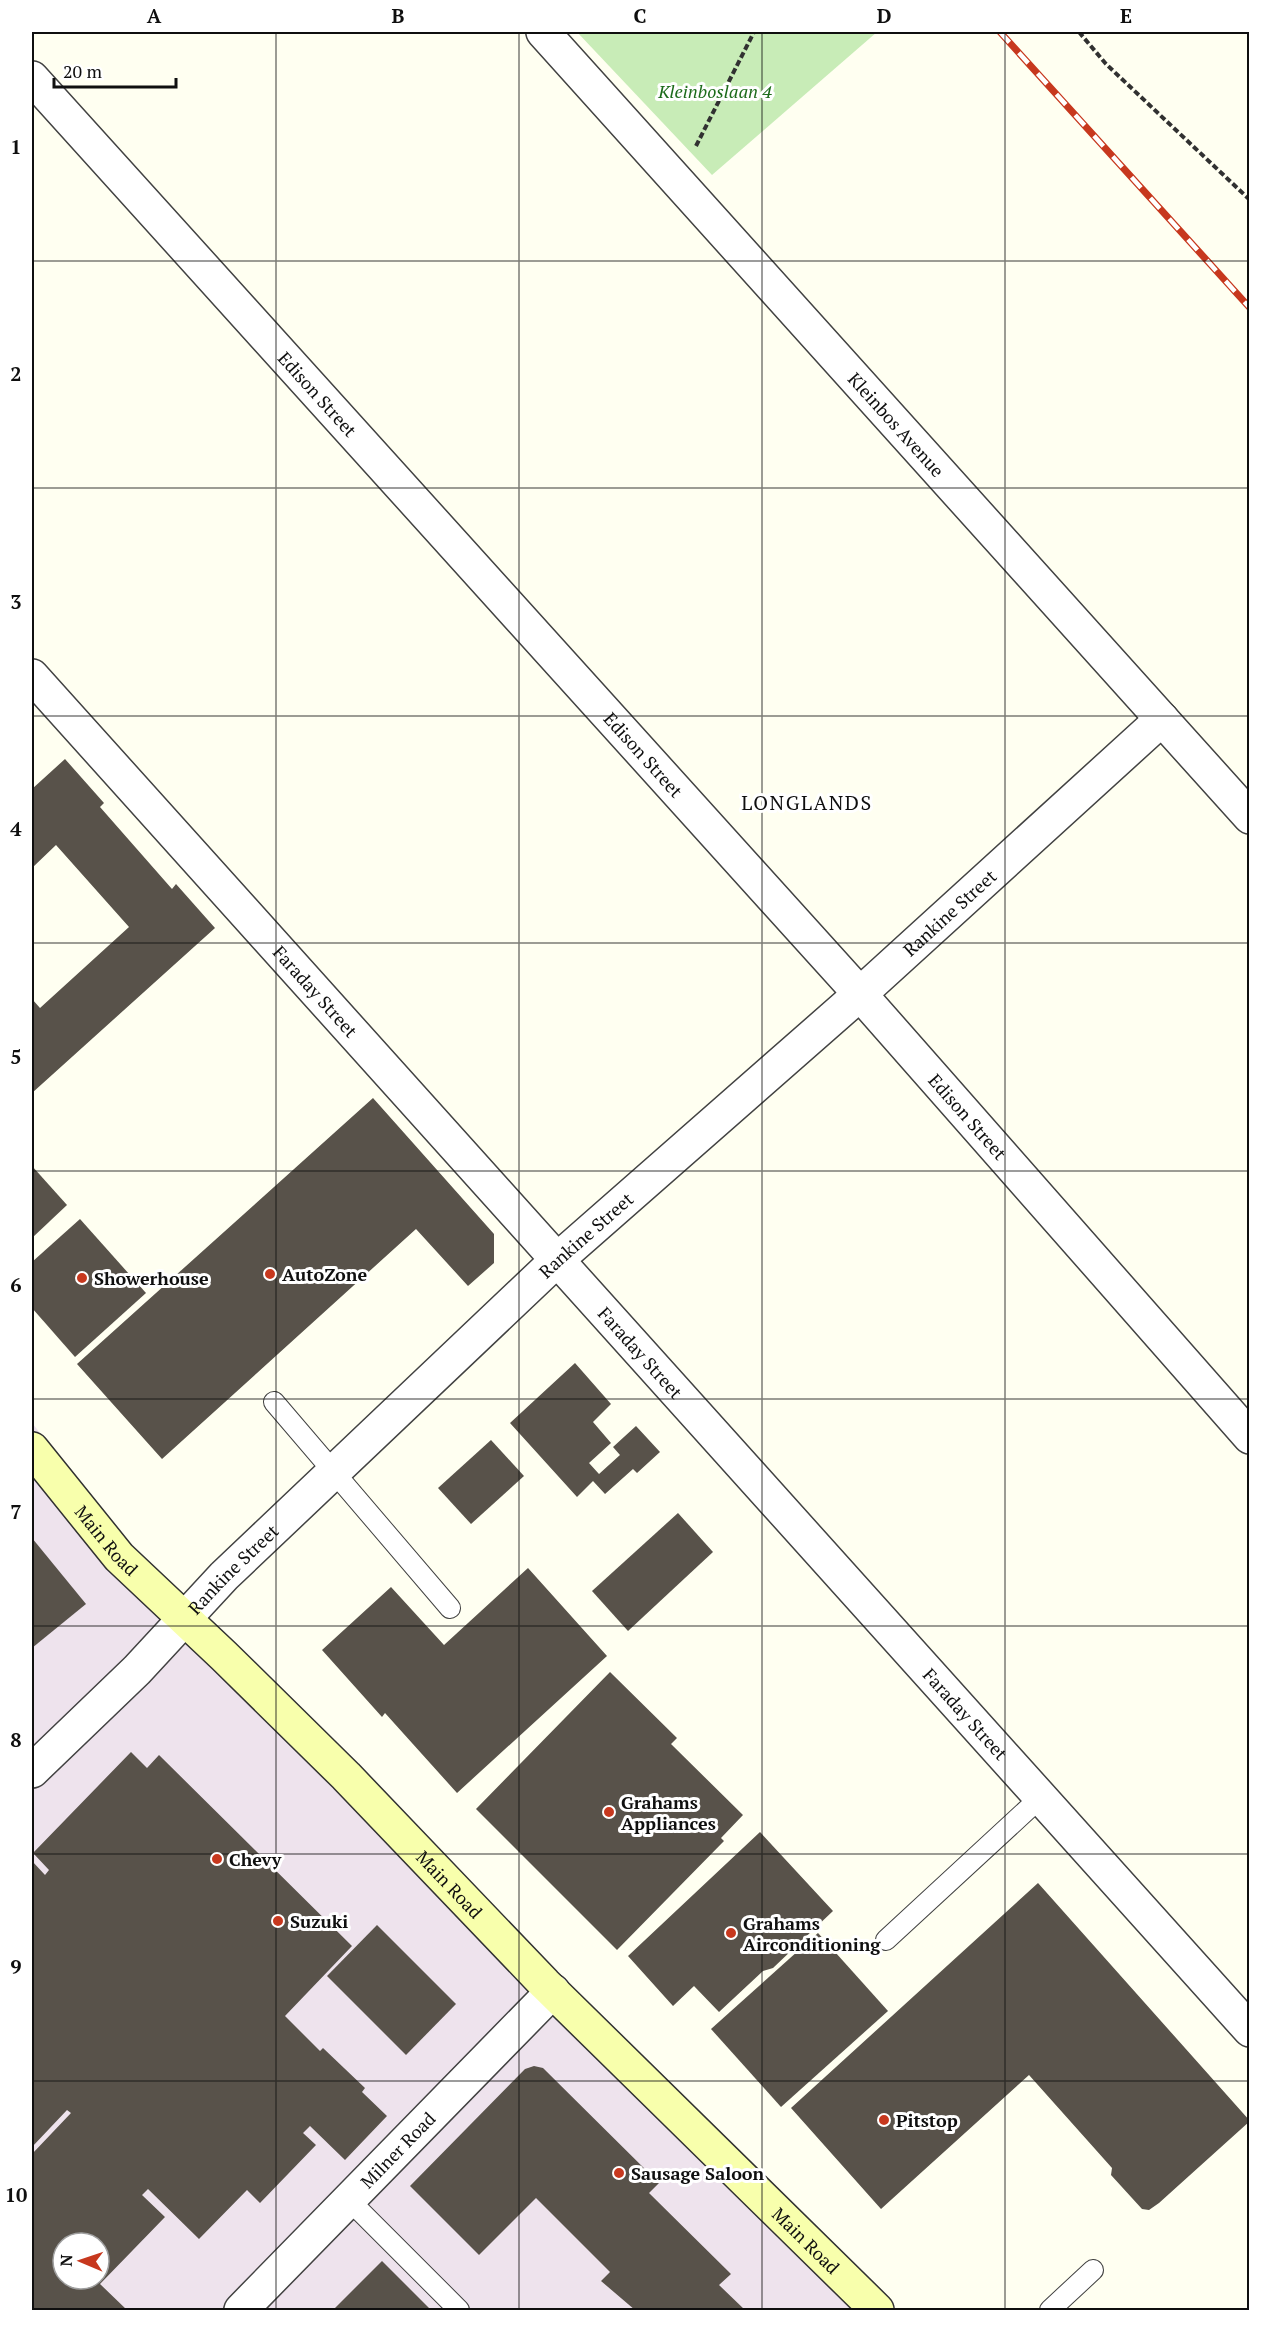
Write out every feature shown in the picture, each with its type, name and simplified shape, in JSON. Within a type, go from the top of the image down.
[{"type":"main road","name":"Main Road","points":[[32,1449],[119,1557],[346,1776],[553,1991],[877,2310]]},
{"type":"street","name":"Kleinbos Avenue","points":[[543,32],[1250,817]]},
{"type":"street","name":"Edison Street","points":[[32,78],[860,994],[1250,1437]]},
{"type":"street","name":"Faraday Street","points":[[32,676],[1250,2030]]},
{"type":"street","name":"Rankine Street","points":[[32,1772],[137,1670],[224,1576],[557,1260],[860,994],[1162,719]]},
{"type":"street","name":"Milner Road","points":[[241,2310],[553,1991]]},
{"type":"lane","points":[[274,1402],[450,1608]]},
{"type":"lane","points":[[886,1940],[1041,1797]]},
{"type":"lane","points":[[349,2200],[459,2310]]},
{"type":"lane","points":[[1050,2310],[1093,2270]]},
{"type":"path","points":[[678,181],[754,32]]},
{"type":"path","points":[[1079,32],[1106,64],[1250,200]]},
{"type":"shaded area","points":[[32,1423],[191,1618],[883,2310],[32,2310]]},
{"type":"green space","name":"Kleinboslaan 4","points":[[577,32],[877,32],[712,175]]},
{"type":"building","points":[[65,759],[104,803],[100,807],[172,889],[176,884],[215,928],[32,1093],[32,999],[40,1008],[129,927],[56,845],[32,868],[32,789]]},
{"type":"building","name":"AutoZone","points":[[373,1098],[494,1234],[494,1263],[468,1286],[416,1229],[162,1459],[77,1364]]},
{"type":"building","points":[[32,1166],[67,1205],[32,1238]]},
{"type":"building","name":"Showerhouse","points":[[80,1219],[146,1293],[75,1357],[32,1308],[32,1262]]},
{"type":"building","points":[[575,1363],[611,1404],[593,1422],[611,1443],[589,1463],[599,1474],[620,1455],[613,1447],[636,1426],[660,1452],[637,1473],[633,1469],[605,1494],[593,1481],[577,1497],[510,1423]]},
{"type":"building","points":[[491,1440],[524,1476],[471,1524],[438,1488]]},
{"type":"building","points":[[678,1513],[713,1552],[628,1631],[592,1591]]},
{"type":"building","points":[[32,1538],[86,1604],[32,1648]]},
{"type":"building","points":[[528,1568],[607,1656],[457,1793],[385,1713],[382,1717],[322,1650],[391,1587],[444,1645]]},
{"type":"building","name":"Grahams Appliances","points":[[610,1672],[677,1738],[671,1744],[743,1815],[721,1838],[724,1841],[617,1950],[476,1809]]},
{"type":"building","points":[[131,1752],[147,1768],[159,1755],[352,1946],[285,2016],[320,2051],[323,2048],[365,2088],[362,2092],[387,2116],[345,2160],[310,2126],[303,2133],[316,2145],[260,2203],[247,2190],[199,2239],[148,2189],[142,2195],[165,2217],[111,2273],[111,2231],[51,2231],[51,2291],[107,2291],[127,2310],[32,2310],[32,2154],[71,2113],[67,2110],[32,2147],[32,1861],[45,1875],[49,1870],[33,1853]]},
{"type":"building","name":"Grahams Airconditioning","points":[[760,1832],[833,1911],[773,1968],[763,1971],[719,2012],[694,1986],[673,2006],[628,1956]]},
{"type":"building","points":[[1038,1883],[1250,2121],[1159,2203],[1149,2210],[1142,2209],[1111,2175],[1112,2168],[1029,2075],[881,2209],[791,2108]]},
{"type":"building","points":[[377,1925],[456,2004],[406,2055],[327,1976]]},
{"type":"building","points":[[818,1933],[888,2011],[781,2107],[711,2029]]},
{"type":"building","points":[[534,2066],[543,2068],[659,2183],[649,2193],[731,2274],[719,2285],[745,2310],[635,2310],[601,2281],[610,2272],[536,2198],[479,2255],[410,2186],[525,2069]]},
{"type":"building","points":[[382,2261],[431,2310],[333,2310]]},
{"type":"railway","points":[[1000,32],[1250,308]]},
{"type":"place","name":"AutoZone","points":[[270,1274]]},
{"type":"place","name":"Showerhouse","points":[[82,1278]]},
{"type":"place","name":"Grahams Appliances","points":[[609,1812]]},
{"type":"place","name":"Chevy","points":[[217,1859]]},
{"type":"place","name":"Suzuki","points":[[278,1921]]},
{"type":"place","name":"Grahams Airconditioning","points":[[731,1933]]},
{"type":"place","name":"Pitstop","points":[[884,2120]]},
{"type":"place","name":"Sausage Saloon","points":[[619,2173]]},
{"type":"district","name":"LONGLANDS","points":[[807,802]]}]
